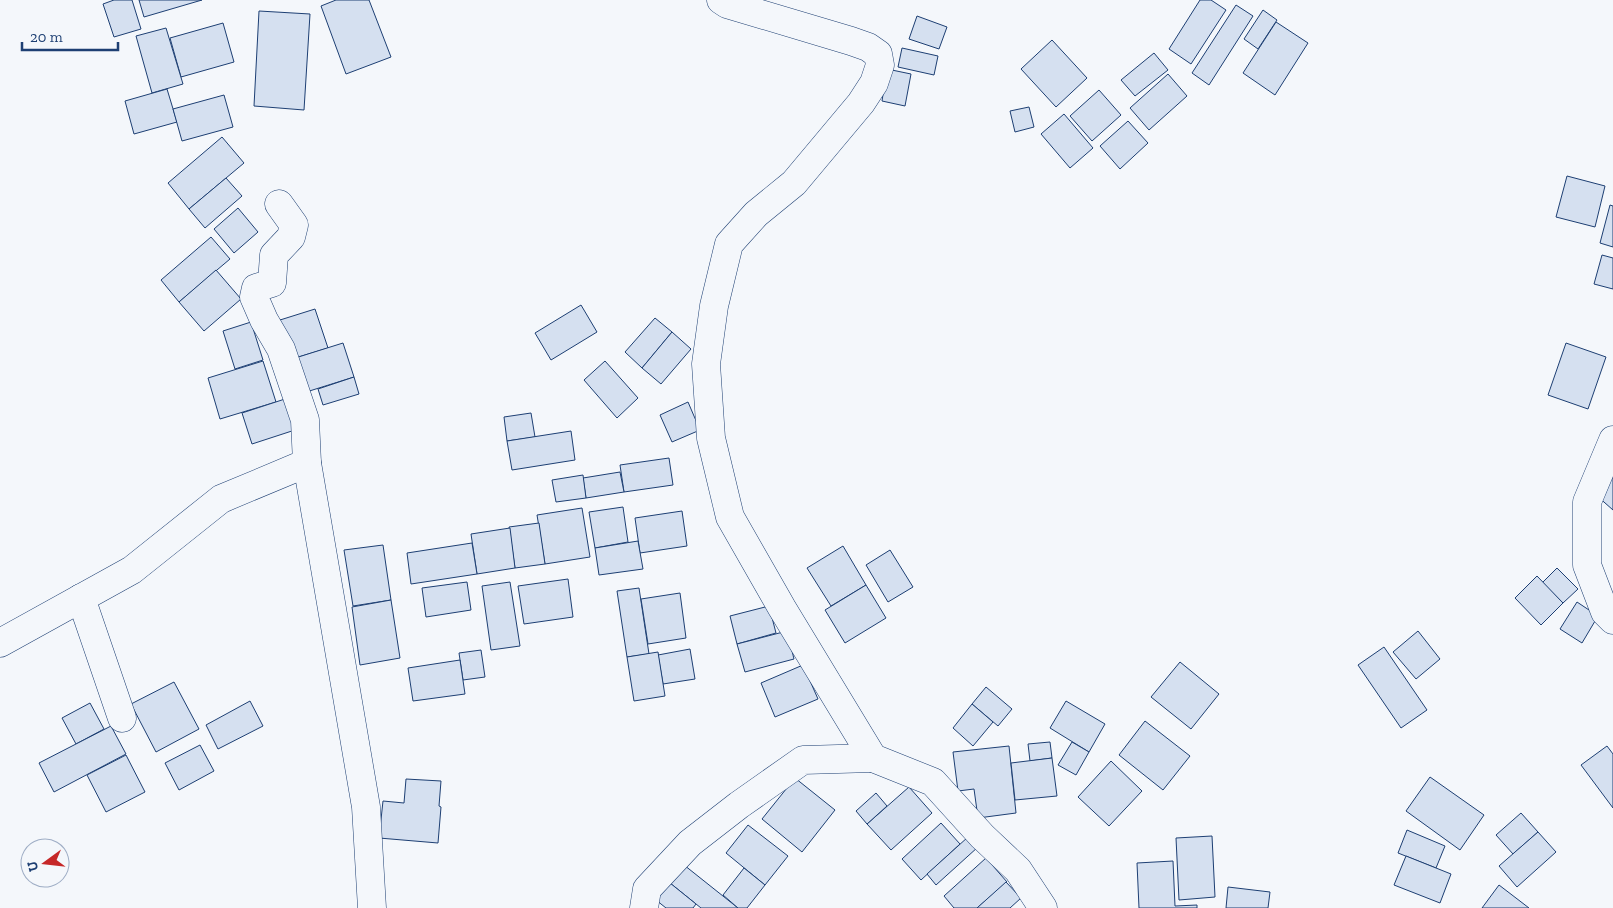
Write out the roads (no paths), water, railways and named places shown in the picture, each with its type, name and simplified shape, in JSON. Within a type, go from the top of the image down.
[{"type":"street","points":[[721,0],[727,4],[851,41],[868,47],[878,54],[880,65],[874,83],[861,104],[794,183],[756,214],[729,244],[714,306],[706,364],[711,438],[730,517],[782,608],[873,758]]},
{"type":"street","points":[[279,204],[294,225],[291,237],[274,255],[272,283],[256,288],[254,297],[264,320],[281,349],[305,420],[307,464],[366,807],[372,908]]},
{"type":"street","points":[[1613,440],[1587,502],[1587,565],[1605,612],[1613,620]]},
{"type":"street","points":[[0,643],[132,570],[221,499],[307,464]]},
{"type":"street","points":[[81,598],[122,718]]},
{"type":"street","points":[[644,908],[647,889],[690,843],[802,760],[873,758],[933,782],[982,836],[1018,870],[1043,908]]}]
